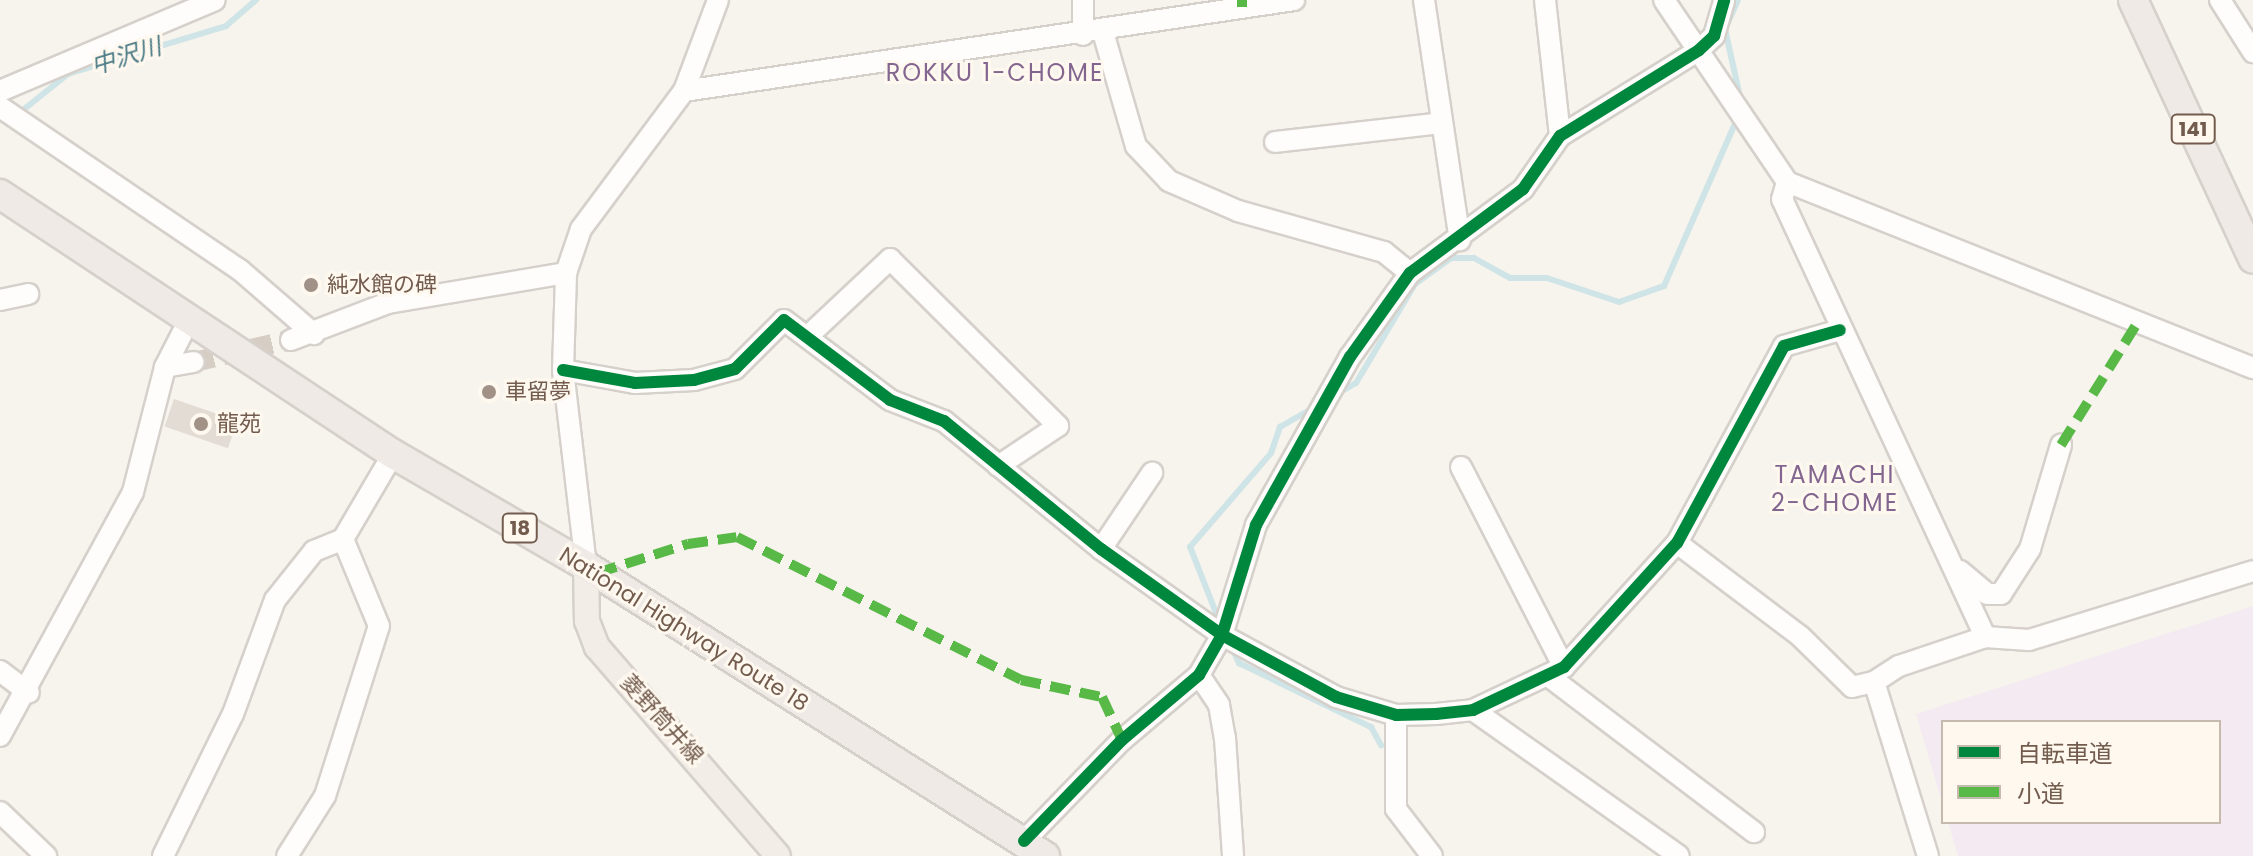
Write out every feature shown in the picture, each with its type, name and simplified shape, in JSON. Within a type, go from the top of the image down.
[{"type":"highway","name":"141","points":[[2135,1],[2253,259]]},
{"type":"highway","name":"National Highway Route 18","points":[[0,194],[393,454],[586,566],[1034,849]]},
{"type":"main road","name":"菱野筒井線","points":[[586,566],[587,621],[597,647],[778,856]]},
{"type":"street","points":[[215,0],[1,103],[32,130],[240,270],[314,334]]},
{"type":"street","points":[[586,566],[563,370],[566,273],[581,229],[684,91],[718,0]]},
{"type":"street","points":[[1083,0],[1136,146],[1169,181],[1238,211],[1384,252],[1410,273]]},
{"type":"street","points":[[684,91],[1093,34],[1294,0]]},
{"type":"street","points":[[1424,0],[1460,240]]},
{"type":"street","points":[[1545,0],[1560,136]]},
{"type":"street","points":[[1664,0],[1787,182],[2253,368]]},
{"type":"street","points":[[1034,849],[1122,740],[1199,675],[1222,635],[1256,525],[1350,357],[1410,273],[1460,240],[1523,189],[1560,136],[1699,50],[1714,36],[1724,0]]},
{"type":"street","points":[[2220,0],[2253,52]]},
{"type":"street","points":[[1275,142],[1442,123]]},
{"type":"street","points":[[1787,182],[1782,199],[1840,330],[1985,637]]},
{"type":"street","points":[[807,337],[890,259],[1058,426],[998,466]]},
{"type":"street","points":[[291,340],[314,334],[388,303],[566,273]]},
{"type":"street","points":[[0,300],[28,294]]},
{"type":"street","points":[[0,736],[29,693],[133,492],[165,367],[189,320]]},
{"type":"street","points":[[563,370],[635,383],[694,380],[735,369],[784,320],[890,400],[944,421],[1101,549],[1222,635],[1336,697],[1396,715],[1473,710],[1558,673],[1677,543],[1784,346],[1840,330]]},
{"type":"street","points":[[165,367],[194,362]]},
{"type":"street","points":[[1954,566],[1987,594],[2001,594],[2030,549],[2061,445]]},
{"type":"street","points":[[163,856],[233,714],[275,600],[314,551],[343,539],[393,454]]},
{"type":"street","points":[[1461,467],[1558,673],[1754,832]]},
{"type":"street","points":[[1101,549],[1152,473]]},
{"type":"street","points":[[287,856],[325,796],[379,626],[343,539]]},
{"type":"street","points":[[1677,543],[1800,636],[1852,687],[1874,682],[1899,666],[1985,637],[2029,640],[2253,571]]},
{"type":"street","points":[[0,671],[29,693]]},
{"type":"street","points":[[1199,675],[1219,705],[1225,738],[1233,856]]},
{"type":"street","points":[[1874,682],[1928,856]]},
{"type":"street","points":[[1473,710],[1679,856]]},
{"type":"street","points":[[1396,715],[1396,809],[1432,856]]},
{"type":"street","points":[[0,812],[46,856]]},
{"type":"shaded area","points":[[2253,606],[2253,856],[1958,856],[1949,824],[2221,824],[2221,720],[1941,720],[1941,799],[1916,714]]},
{"type":"building","name":"龍苑","points":[[174,399],[237,421],[228,448],[165,426]]},
{"type":"waterway","name":"中沢川","points":[[18,114],[68,74],[226,26],[256,0]]},
{"type":"waterway","points":[[1738,0],[1725,29],[1741,101]]},
{"type":"waterway","points":[[1337,394],[1356,383],[1415,284],[1451,258],[1474,258],[1510,278],[1547,278],[1619,302],[1664,286],[1737,119]]},
{"type":"waterway","points":[[1220,623],[1190,547],[1271,453],[1280,427],[1313,408]]},
{"type":"waterway","points":[[1232,648],[1239,663],[1371,727],[1381,745]]},
{"type":"tunnel","points":[[194,362],[307,336]]},
{"type":"marked path","points":[[1242,0],[1242,7]]},
{"type":"marked path","points":[[2061,445],[2138,322]]},
{"type":"marked path","points":[[597,573],[688,544],[737,537],[1021,680],[1102,697],[1122,740]]},
{"type":"cycle path","points":[[1024,841],[1122,740],[1199,675],[1222,635],[1256,525],[1350,357],[1410,273],[1523,189],[1560,136],[1699,50],[1714,36],[1724,0]]},
{"type":"cycle path","points":[[563,370],[635,383],[694,380],[735,369],[784,320],[890,400],[944,421],[1101,549],[1222,635],[1336,697],[1396,715],[1436,714],[1473,710],[1564,667],[1677,543],[1784,346],[1840,330]]},
{"type":"place","name":"純水館の碑","points":[[311,285]]},
{"type":"place","name":"車留夢","points":[[489,392]]},
{"type":"place","name":"龍苑","points":[[201,424]]},
{"type":"district","name":"ROKKU 1-CHOME","points":[[995,73]]},
{"type":"district","name":"TAMACHI 2-CHOME","points":[[1835,489]]}]
